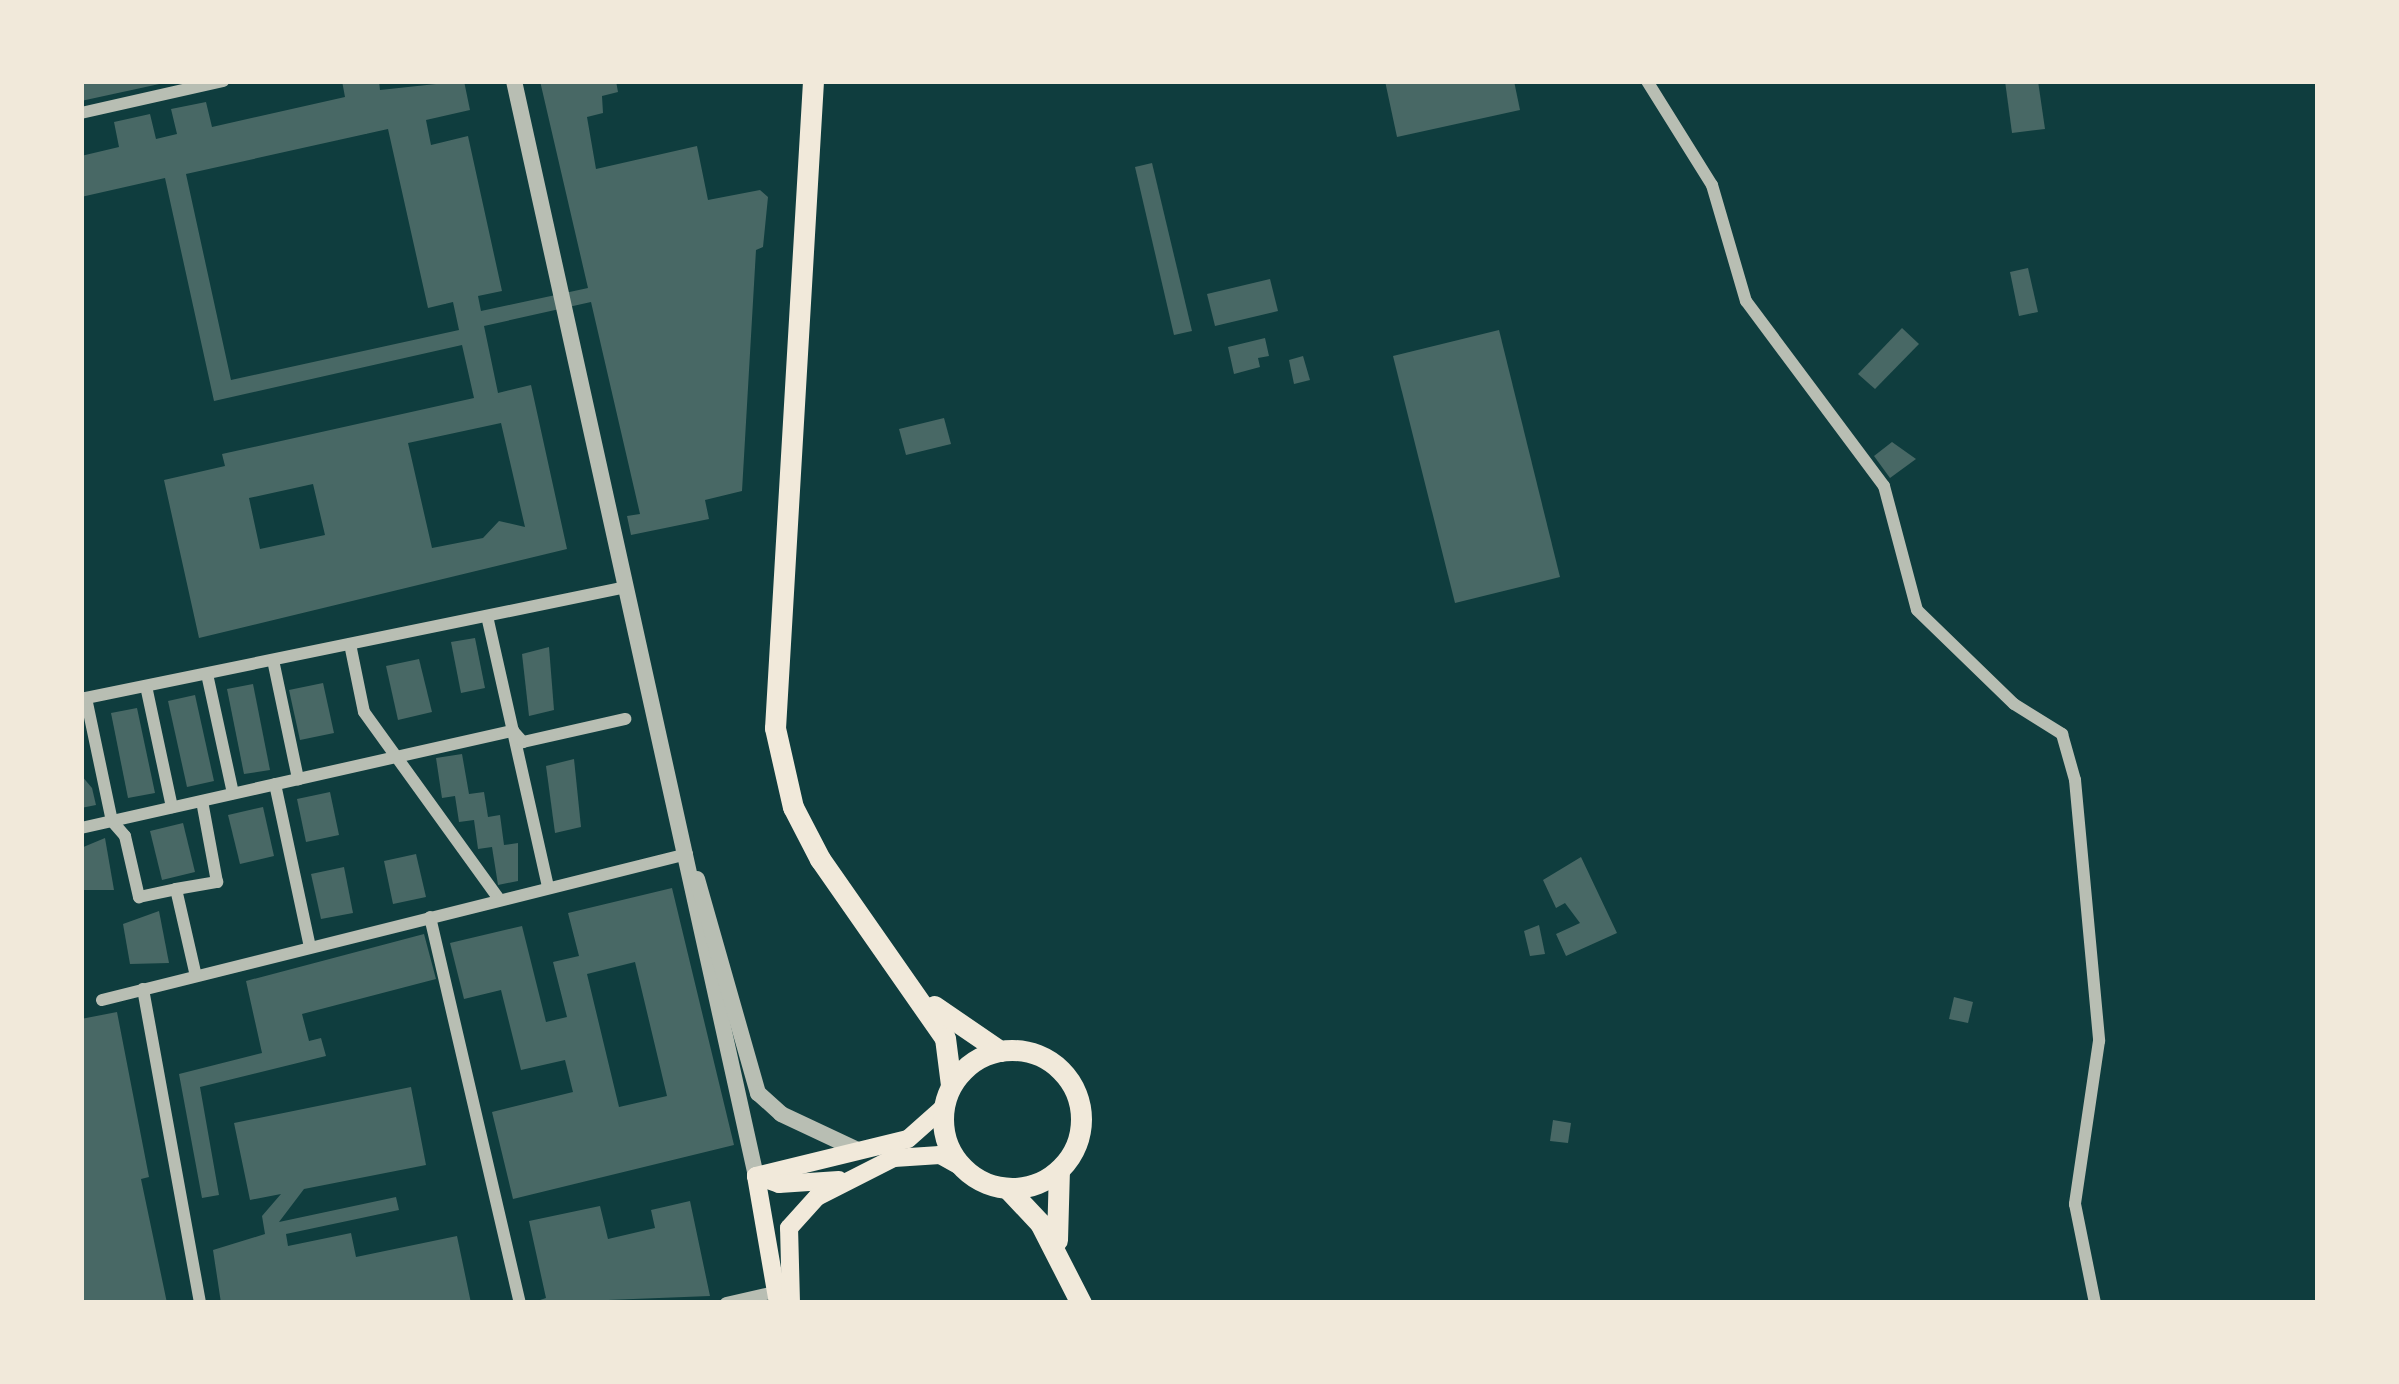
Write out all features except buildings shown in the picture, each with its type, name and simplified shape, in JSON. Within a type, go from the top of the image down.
[{"type":"main road","points":[[813,81],[775,728],[793,807],[820,859],[913,984],[945,1038],[950,1085],[943,1108],[948,1149],[960,1166]]},
{"type":"main road","points":[[913,984],[958,1029],[1000,1051],[1039,1055],[1078,1097],[1079,1136],[1059,1170],[1059,1253]]},
{"type":"main road","points":[[950,1085],[1000,1051]]},
{"type":"main road","points":[[756,1176],[908,1139],[943,1108]]},
{"type":"main road","points":[[783,1296],[785,1244],[795,1216],[851,1178],[920,1153],[1008,1189],[1059,1253],[1081,1303]]},
{"type":"main road","points":[[1008,1189],[1059,1170]]},
{"type":"main road","points":[[756,1176],[779,1184],[851,1178]]},
{"type":"main road","points":[[756,1176],[783,1296]]},
{"type":"street","points":[[81,112],[223,81]]},
{"type":"street","points":[[514,81],[756,1176]]},
{"type":"street","points":[[1647,81],[1712,184],[1746,301],[1884,486],[1917,610],[2014,704],[2062,734],[2074,779],[2099,1041],[2074,1204],[2095,1303]]},
{"type":"street","points":[[202,801],[218,882],[139,897],[125,836],[112,821],[83,699],[626,587]]},
{"type":"street","points":[[487,616],[548,887]]},
{"type":"street","points":[[350,644],[364,712],[499,899]]},
{"type":"street","points":[[273,660],[298,778]]},
{"type":"street","points":[[207,674],[233,794]]},
{"type":"street","points":[[146,686],[172,808]]},
{"type":"street","points":[[513,731],[524,742],[626,719]]},
{"type":"street","points":[[81,828],[513,731]]},
{"type":"street","points":[[275,784],[310,947]]},
{"type":"street","points":[[102,1000],[548,887],[688,858]]},
{"type":"street","points":[[688,858],[758,1093],[782,1114],[860,1151]]},
{"type":"street","points":[[176,890],[196,976]]},
{"type":"street","points":[[430,917],[520,1303]]},
{"type":"street","points":[[143,989],[200,1303]]},
{"type":"street","points":[[726,1303],[783,1296]]}]
